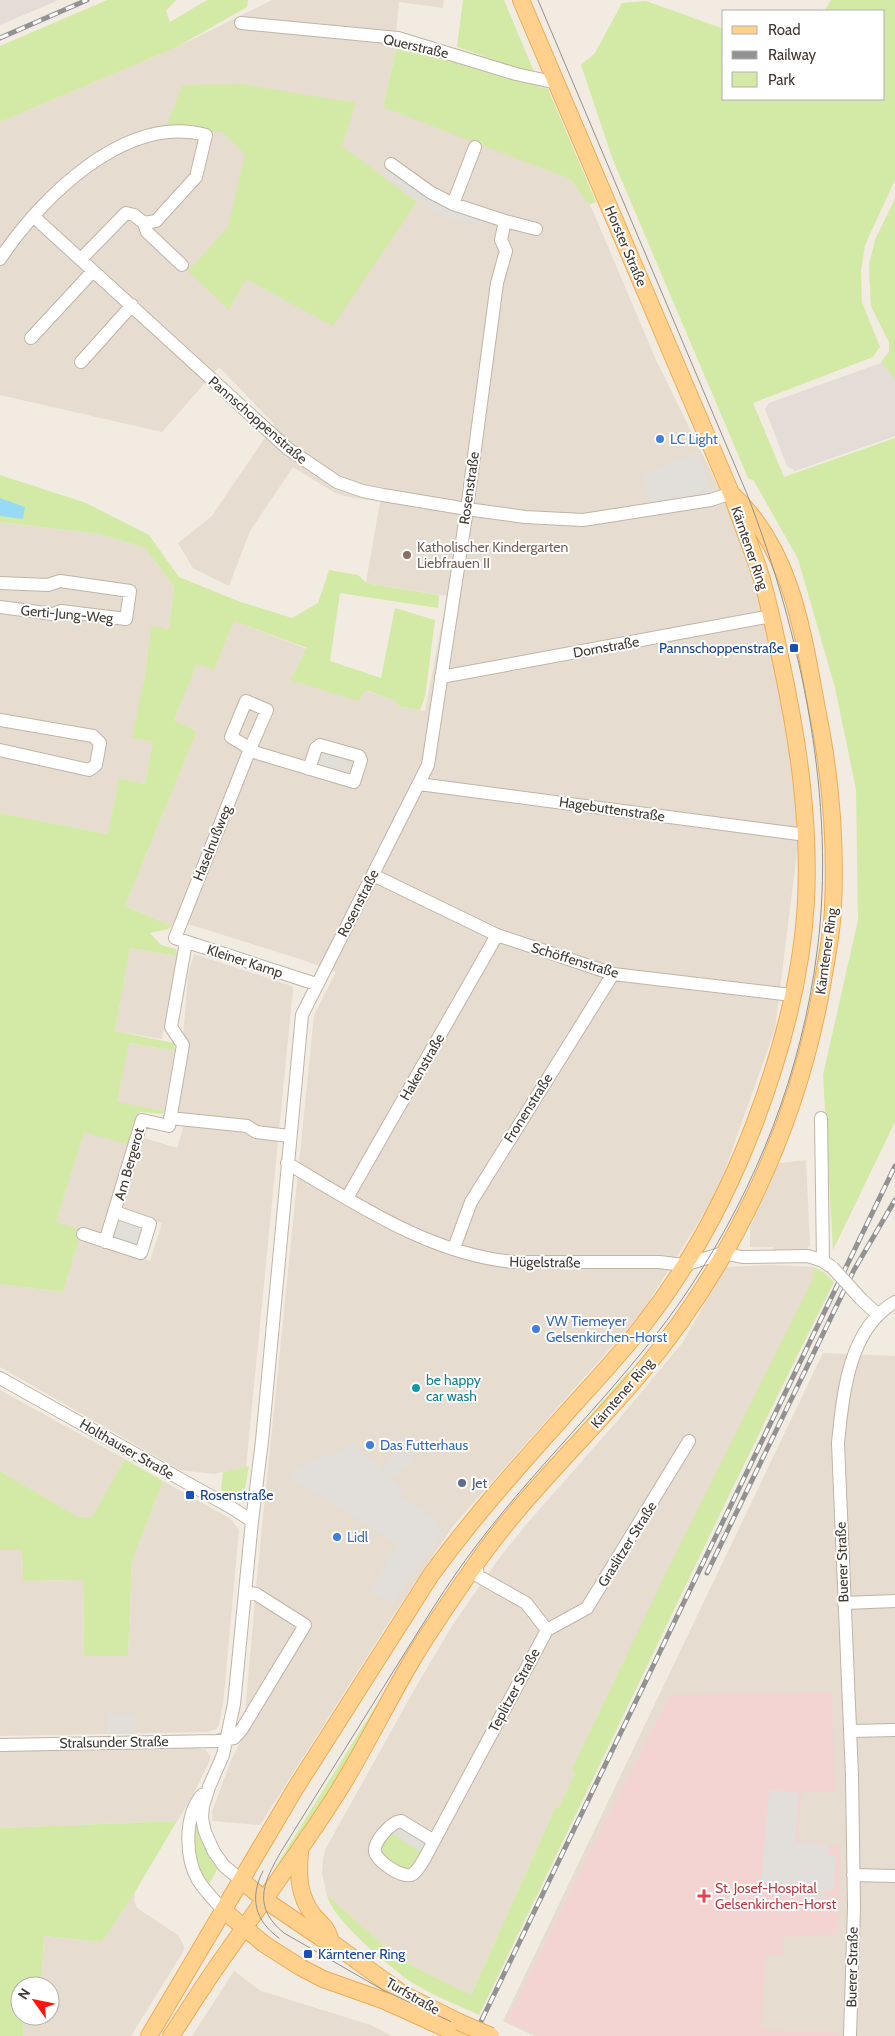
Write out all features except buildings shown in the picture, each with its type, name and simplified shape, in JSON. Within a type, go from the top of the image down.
[{"type":"main road","name":"Horster Straße","points":[[521,0],[731,493]]},
{"type":"main road","name":"Kärntener Ring","points":[[149,2036],[295,1789],[431,1575],[452,1546],[500,1488],[643,1325],[684,1265],[716,1211],[740,1163],[774,1069],[792,995],[806,903],[806,835],[797,737],[772,616],[758,568],[731,493]]},
{"type":"main road","name":"Kärntener Ring","points":[[171,2036],[243,1928],[300,1850],[339,1790],[416,1655],[476,1563],[524,1502],[645,1367],[672,1333],[723,1253],[742,1219],[766,1171],[786,1121],[805,1066],[814,1032],[833,912],[833,834],[824,741],[792,590],[778,555],[766,534],[752,513],[731,493]]},
{"type":"main road","points":[[300,1850],[298,1875],[302,1895],[315,1917],[328,1929],[331,1942]]},
{"type":"main road","points":[[241,1880],[265,1900]]},
{"type":"main road","name":"Turfstraße","points":[[265,1900],[321,1938],[331,1942],[403,1994],[459,2030]]},
{"type":"main road","points":[[223,1910],[243,1928]]},
{"type":"main road","name":"Turfstraße","points":[[243,1928],[276,1952],[323,1979],[459,2030],[491,2036]]},
{"type":"street","name":"Querstraße","points":[[241,24],[398,38],[516,74],[557,83]]},
{"type":"street","points":[[0,259],[33,216],[76,173],[113,151],[144,136],[174,130],[206,135],[196,176],[156,221],[144,223]]},
{"type":"street","points":[[453,204],[475,148]]},
{"type":"street","points":[[391,164],[430,192],[453,204],[536,229]]},
{"type":"street","points":[[81,259],[126,213],[134,215],[144,223],[147,232],[182,265]]},
{"type":"street","name":"Pannschoppenstraße","points":[[33,216],[287,448],[336,482],[383,496],[467,509],[525,517],[583,520],[711,500],[731,493]]},
{"type":"street","name":"Rosenstraße","points":[[241,1880],[224,1866],[214,1852],[205,1832],[202,1818],[203,1806],[209,1787],[217,1771],[227,1740],[234,1704],[262,1441],[289,1136],[302,1016],[316,984],[428,765],[467,509],[497,283],[506,251],[501,240],[505,221]]},
{"type":"street","points":[[31,338],[93,271]]},
{"type":"street","points":[[81,362],[132,305]]},
{"type":"street","name":"Gerti-Jung-Weg","points":[[0,583],[48,585],[60,581],[130,591],[126,619],[61,611],[53,614],[0,607]]},
{"type":"street","name":"Dornstraße","points":[[441,677],[772,616]]},
{"type":"street","points":[[0,720],[93,736],[100,743],[96,765],[90,770],[0,750]]},
{"type":"street","name":"Haselnußweg","points":[[181,940],[250,749],[309,769]]},
{"type":"street","name":"Hagebuttenstraße","points":[[418,784],[806,835]]},
{"type":"street","name":"Schöffenstraße","points":[[373,875],[497,935],[613,974],[792,995]]},
{"type":"street","name":"Hakenstraße","points":[[347,1198],[497,935]]},
{"type":"street","points":[[170,1118],[184,1045],[171,1027],[181,940]]},
{"type":"street","name":"Kleiner Kamp","points":[[181,940],[316,984]]},
{"type":"street","name":"Fronenstraße","points":[[454,1248],[472,1202],[613,974]]},
{"type":"street","name":"Am Bergerot","points":[[105,1242],[142,1120],[168,1126],[170,1118],[247,1126],[256,1132],[289,1136]]},
{"type":"street","points":[[821,1118],[827,1264],[877,1314],[895,1302]]},
{"type":"street","name":"Hügelstraße","points":[[288,1163],[399,1227],[492,1260],[514,1262],[659,1262],[684,1265],[723,1253],[742,1257],[808,1256],[827,1264]]},
{"type":"street","name":"Am Bergerot","points":[[83,1234],[140,1253],[150,1224],[115,1212]]},
{"type":"street","name":"Buerer Straße","points":[[850,2036],[853,1875],[851,1732],[838,1443],[842,1400],[853,1358],[877,1314]]},
{"type":"street","name":"Holthauser Straße","points":[[0,1378],[252,1521]]},
{"type":"street","name":"Graslitzer Straße","points":[[547,1630],[587,1608],[689,1441]]},
{"type":"street","points":[[476,1563],[478,1576],[526,1603],[547,1630]]},
{"type":"street","name":"Rosenstraße","points":[[227,1740],[234,1738],[242,1728],[305,1625],[256,1594],[246,1592]]},
{"type":"street","points":[[844,1602],[895,1600]]},
{"type":"street","name":"Teplitzer Straße","points":[[434,1841],[401,1821],[396,1822],[385,1830],[375,1847],[375,1853],[385,1864],[408,1876],[419,1866],[434,1841],[547,1630]]},
{"type":"street","points":[[851,1732],[895,1730]]},
{"type":"street","name":"Stralsunder Straße","points":[[0,1745],[227,1740]]},
{"type":"street","name":"Rosenstraße","points":[[209,1787],[199,1798],[194,1809],[189,1832],[189,1851],[197,1878],[223,1910]]},
{"type":"street","points":[[853,1875],[895,1876]]},
{"type":"shaded area","points":[[0,0],[59,0],[0,25]]},
{"type":"shaded area","points":[[272,0],[444,0],[443,8],[399,2],[396,33],[397,45],[383,106],[570,179],[592,209],[656,360],[726,502],[762,601],[786,706],[800,828],[775,1029],[717,1192],[643,1311],[453,1526],[389,1622],[260,1825],[212,1821],[212,1812],[231,1760],[243,1737],[256,1587],[314,1015],[336,972],[175,920],[172,926],[125,906],[197,731],[174,720],[197,663],[214,670],[234,621],[307,649],[290,680],[365,690],[394,700],[400,707],[425,711],[447,596],[366,583],[380,502],[335,493],[293,467],[250,531],[229,586],[193,568],[178,543],[212,516],[274,424],[219,367],[162,432],[0,395],[0,122],[177,47]]},
{"type":"shaded area","points":[[388,168],[446,209],[483,218],[481,226],[445,218],[383,175]]},
{"type":"shaded area","points":[[895,199],[895,436],[795,471],[787,466],[765,409],[769,403],[881,363],[889,352],[889,342],[871,306],[869,266],[875,240]]},
{"type":"shaded area","points":[[699,451],[711,491],[651,504],[643,474]]},
{"type":"shaded area","points":[[0,522],[100,534],[145,548],[174,586],[169,629],[151,627],[145,675],[133,738],[153,742],[145,784],[119,778],[108,834],[0,813]]},
{"type":"shaded area","points":[[328,747],[353,757],[345,764],[352,767],[343,773],[317,764],[324,758],[319,756]]},
{"type":"shaded area","points":[[130,948],[177,956],[162,1039],[115,1031]]},
{"type":"shaded area","points":[[194,954],[292,986],[279,1131],[177,1114],[188,975]]},
{"type":"shaded area","points":[[128,1043],[175,1051],[164,1111],[117,1103]]},
{"type":"shaded area","points":[[184,1125],[246,1132],[254,1139],[278,1141],[246,1467],[214,1474],[180,1470],[0,1367],[0,1284],[63,1292],[79,1239],[150,1261],[162,1223],[119,1209],[141,1137],[177,1148]]},
{"type":"shaded area","points":[[84,1131],[128,1144],[100,1236],[56,1222]]},
{"type":"shaded area","points":[[806,1160],[810,1245],[807,1249],[774,1250],[773,1247],[750,1247],[750,1228],[779,1163]]},
{"type":"shaded area","points":[[115,1212],[150,1224],[141,1253],[105,1242]]},
{"type":"shaded area","points":[[772,1265],[814,1267],[814,1279],[571,1771],[576,1774],[559,1807],[556,1806],[471,1995],[422,1971],[393,1954],[327,1895],[322,1874],[326,1848],[452,1626],[497,1561],[683,1342],[726,1267]]},
{"type":"shaded area","points":[[823,1353],[895,1356],[895,2036],[534,2036],[503,2021]]},
{"type":"shaded area","points":[[0,1390],[125,1459],[93,1517],[78,1517],[0,1471]]},
{"type":"shaded area","points":[[408,1438],[421,1449],[394,1478],[382,1467]]},
{"type":"shaded area","points":[[352,1443],[404,1490],[400,1496],[434,1517],[442,1533],[393,1604],[370,1590],[398,1545],[290,1477],[296,1468],[326,1455],[332,1456],[346,1449]]},
{"type":"shaded area","points":[[163,1481],[231,1519],[239,1530],[223,1704],[219,1724],[216,1729],[208,1732],[0,1736],[0,1550],[22,1550],[23,1581],[83,1580],[84,1656],[128,1656],[132,1561]]},
{"type":"shaded area","name":"St. Josef-Hospital Gelsenkirchen-Horst","points":[[832,1692],[835,1792],[802,1791],[797,1841],[840,1846],[838,1934],[782,1937],[783,1956],[766,1956],[761,2030],[839,2033],[838,2036],[540,2036],[507,2021],[670,1695]]},
{"type":"shaded area","points":[[108,1714],[136,1714],[136,1734],[107,1734]]},
{"type":"shaded area","points":[[192,1747],[206,1750],[210,1760],[190,1801],[177,1821],[0,1828],[0,1751]]},
{"type":"shaded area","points":[[769,1790],[799,1793],[795,1842],[829,1845],[828,1855],[836,1856],[833,1889],[825,1889],[824,1899],[780,1895],[780,1886],[761,1884]]},
{"type":"shaded area","points":[[399,1827],[423,1841],[424,1847],[421,1852],[390,1832]]},
{"type":"shaded area","points":[[135,1892],[134,1901],[137,1908],[178,1935],[184,1946],[183,1952],[131,2036],[23,2036],[23,2026],[60,2026],[60,1976],[42,1976],[44,1936],[102,1942]]},
{"type":"shaded area","points":[[234,1971],[261,1991],[371,2025],[392,2036],[192,2036]]},
{"type":"green space","points":[[107,0],[176,0],[166,11],[170,22],[207,0],[248,0],[247,7],[177,47],[0,122],[0,46]]},
{"type":"green space","points":[[463,0],[504,0],[535,74],[457,47]]},
{"type":"green space","points":[[831,0],[895,0],[895,180],[865,245],[861,271],[862,302],[880,347],[873,357],[753,403],[784,477],[895,438],[895,1122],[833,1250],[823,1075],[858,920],[856,789],[835,688],[798,559],[754,481],[748,478],[613,160],[581,65],[595,53],[622,3],[646,1],[722,28],[722,100],[885,100],[885,10],[825,10]]},
{"type":"green space","points":[[397,45],[548,89],[596,202],[589,205],[570,179],[383,107]]},
{"type":"green space","points":[[241,84],[356,103],[342,146],[417,202],[333,326],[246,279],[229,310],[188,271],[228,227],[245,154],[222,132],[166,128],[182,85]]},
{"type":"green space","points":[[895,199],[895,379],[881,362],[889,352],[889,342],[871,306],[869,266],[875,240]]},
{"type":"green space","points":[[0,475],[86,503],[149,535],[179,577],[238,601],[292,618],[318,603],[329,570],[358,575],[366,583],[439,595],[438,608],[340,593],[330,661],[381,678],[395,608],[435,620],[425,697],[420,710],[400,707],[394,700],[366,690],[358,701],[290,680],[307,648],[234,621],[214,670],[197,664],[174,720],[197,731],[125,906],[172,926],[168,929],[150,933],[161,945],[176,949],[177,956],[130,948],[115,1031],[174,1043],[175,1051],[129,1043],[117,1102],[164,1111],[163,1114],[140,1112],[130,1145],[84,1132],[56,1222],[82,1230],[63,1292],[0,1284],[0,813],[108,834],[119,778],[145,784],[153,742],[132,738],[145,675],[151,626],[169,629],[174,586],[145,548],[100,534],[0,522]]},
{"type":"green space","points":[[814,1267],[824,1272],[834,1282],[744,1464],[479,2015],[416,1985],[394,1969],[352,1931],[340,1918],[327,1895],[393,1954],[422,1971],[471,1995],[556,1806],[559,1807],[575,1774],[571,1771],[667,1571],[813,1279]]},
{"type":"green space","points":[[629,1371],[631,1372],[520,1497]]},
{"type":"green space","points":[[125,1459],[163,1481],[132,1561],[128,1656],[84,1656],[83,1580],[23,1581],[22,1550],[0,1550],[0,1471],[78,1517],[92,1517]]},
{"type":"green space","points":[[249,1466],[245,1488],[240,1495],[229,1495],[221,1490],[223,1472]]},
{"type":"green space","points":[[513,1506],[276,1873],[273,1871],[457,1575]]},
{"type":"green space","points":[[195,1819],[218,1868],[209,1884],[197,1861]]},
{"type":"green space","points":[[177,1821],[135,1892],[102,1942],[44,1936],[42,1976],[10,1976],[10,2026],[23,2026],[23,2036],[0,2036],[0,1828]]},
{"type":"green space","points":[[390,1832],[421,1852],[414,1866],[400,1869],[385,1859],[381,1846]]},
{"type":"water","points":[[0,498],[25,507],[23,519],[0,516]]},
{"type":"tram line","points":[[482,2036],[383,1990],[284,1933],[267,1913],[264,1903],[266,1883],[282,1850],[454,1576],[502,1513],[641,1354],[691,1286],[715,1248],[756,1168],[788,1084],[810,996],[817,952],[822,895],[822,837],[818,778],[810,719],[784,603],[747,494],[538,0]]},
{"type":"tram line","points":[[263,1871],[256,1890],[257,1908],[264,1924],[279,1938]]},
{"type":"railway","points":[[0,38],[87,0]]},
{"type":"railway","points":[[474,2036],[895,1166]]},
{"type":"railway","points":[[707,1573],[854,1270],[895,1200]]},
{"type":"place","name":"LC Light","points":[[660,439]]},
{"type":"place","name":"Katholischer Kindergarten Liebfrauen II","points":[[407,555]]},
{"type":"place","name":"Pannschoppenstraße","points":[[794,648]]},
{"type":"place","name":"VW Tiemeyer Gelsenkirchen-Horst","points":[[536,1329]]},
{"type":"place","name":"be happy car wash","points":[[416,1388]]},
{"type":"place","name":"Das Futterhaus","points":[[370,1445]]},
{"type":"place","name":"Jet","points":[[462,1483]]},
{"type":"place","name":"Rosenstraße","points":[[190,1495]]},
{"type":"place","name":"Lidl","points":[[337,1537]]},
{"type":"place","name":"St. Josef-Hospital Gelsenkirchen-Horst","points":[[704,1896]]},
{"type":"place","name":"Kärntener Ring","points":[[308,1954]]}]
